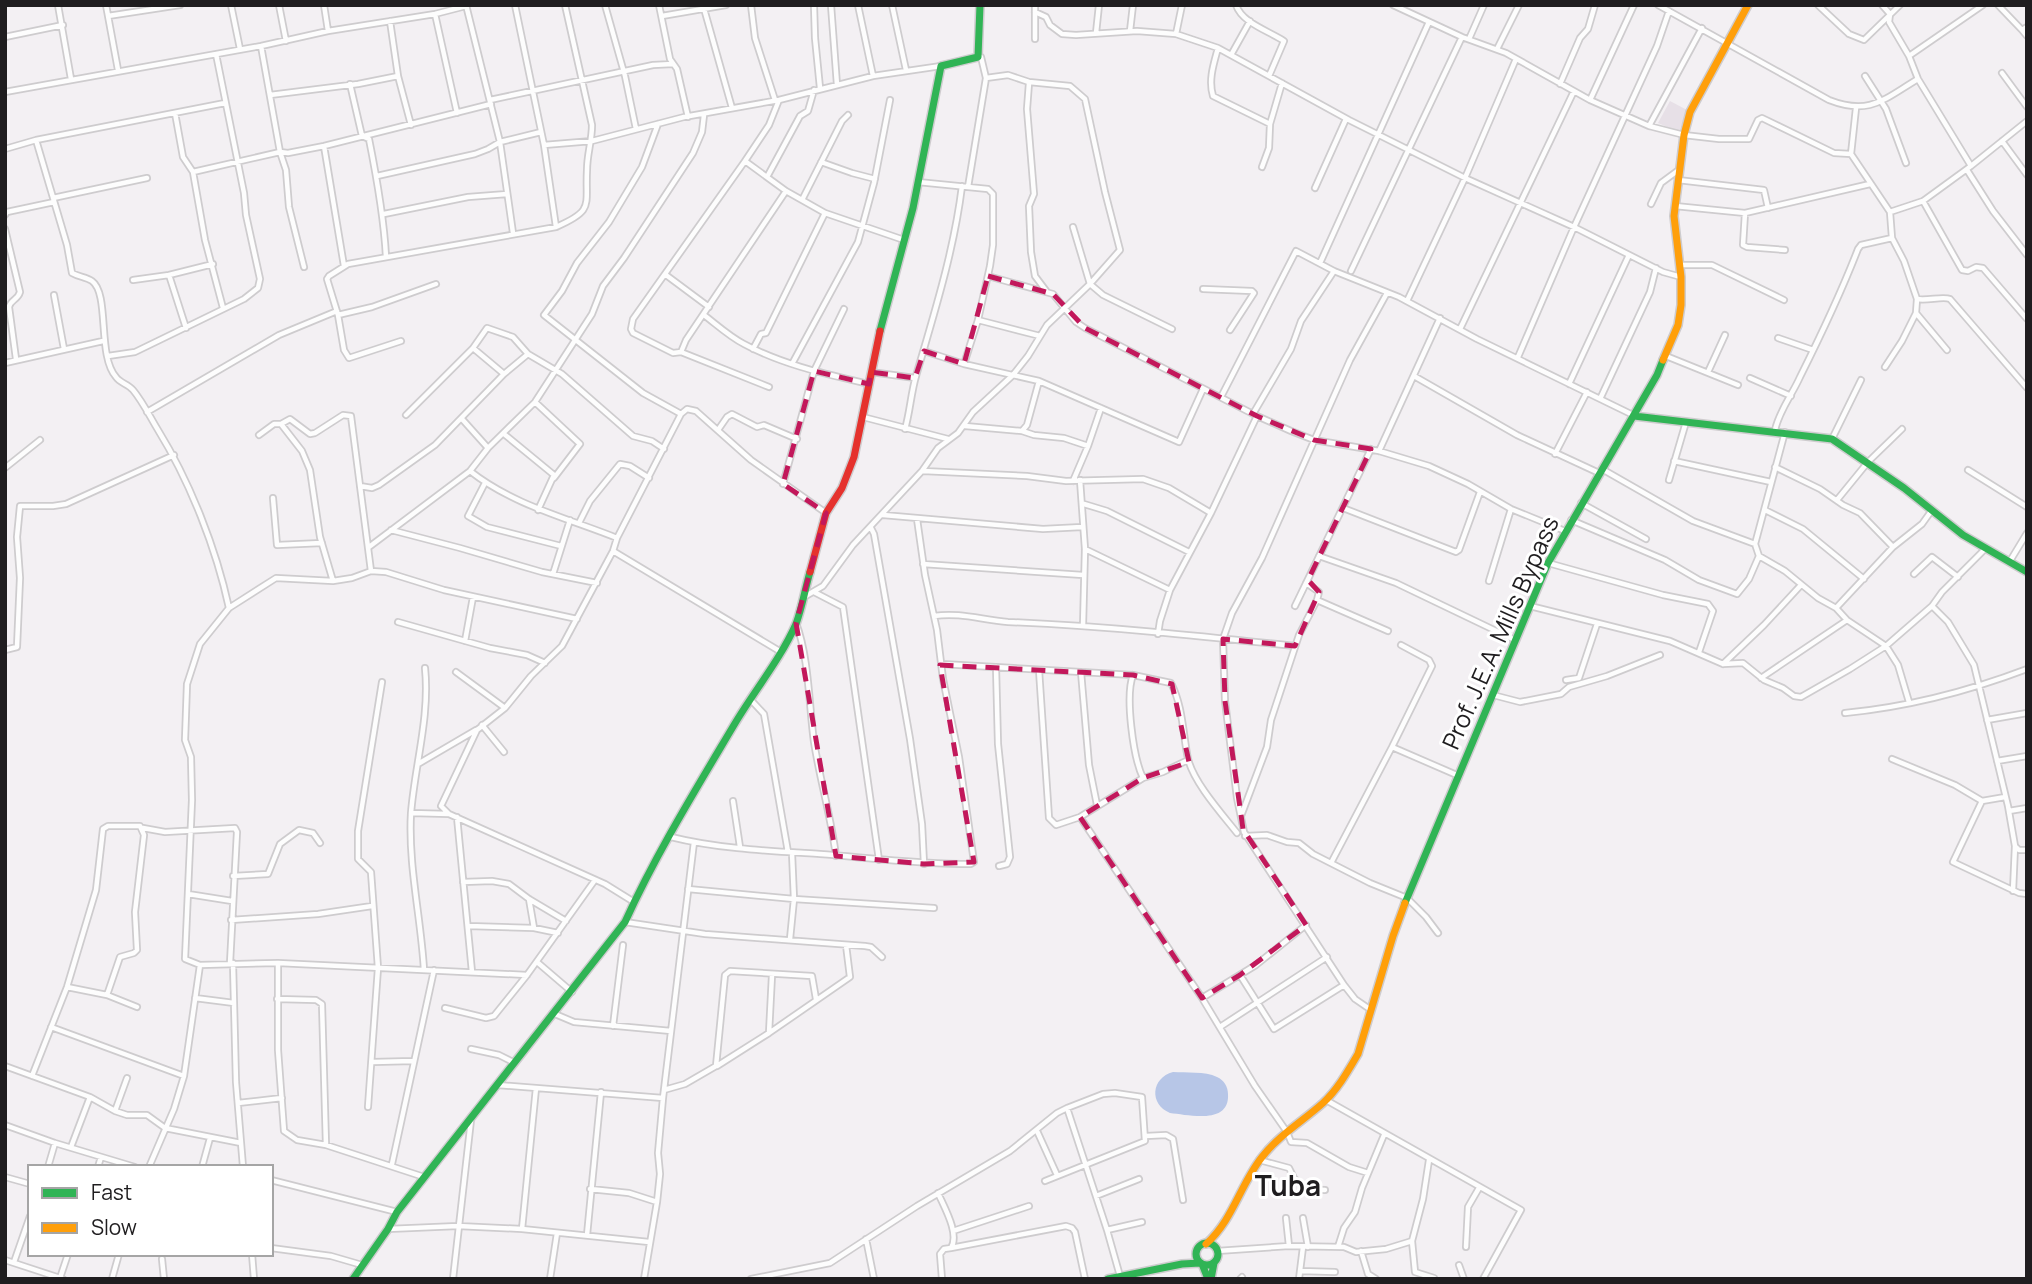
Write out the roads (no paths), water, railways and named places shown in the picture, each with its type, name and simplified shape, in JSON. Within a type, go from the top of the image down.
[{"type":"street","points":[[58,5],[71,79]]},
{"type":"street","points":[[106,5],[118,70]]},
{"type":"street","points":[[108,16],[180,5]]},
{"type":"street","points":[[231,5],[240,50]]},
{"type":"street","points":[[279,5],[286,41]]},
{"type":"street","points":[[324,5],[328,31]]},
{"type":"street","points":[[5,92],[240,50],[328,31],[435,14],[466,5],[500,142],[513,233]]},
{"type":"street","points":[[515,5],[544,145],[556,227]]},
{"type":"street","points":[[401,341],[349,358],[344,350],[328,276],[344,266],[556,227],[578,218],[588,202],[587,169],[592,141],[590,110],[565,5]]},
{"type":"street","points":[[605,5],[636,130]]},
{"type":"street","points":[[659,5],[670,59],[684,93],[688,117]]},
{"type":"street","points":[[662,16],[704,6],[726,5]]},
{"type":"street","points":[[751,5],[755,38],[777,100],[769,125],[633,319],[631,329],[637,335],[673,353],[681,352],[769,387]]},
{"type":"street","points":[[814,5],[820,88]]},
{"type":"street","points":[[831,5],[837,85]]},
{"type":"street","points":[[858,5],[873,76]]},
{"type":"street","points":[[892,5],[906,70]]},
{"type":"street","points":[[978,57],[980,5]]},
{"type":"street","points":[[1096,33],[1099,5]]},
{"type":"street","points":[[1130,31],[1133,5]]},
{"type":"street","points":[[1176,34],[1182,5]]},
{"type":"street","points":[[1236,5],[1237,10],[1250,21],[1284,41],[1269,76]]},
{"type":"street","points":[[1393,5],[1462,37],[1497,49],[1590,100],[1650,126],[1684,135],[1749,139],[1758,120],[1762,118],[1834,153],[1851,154]]},
{"type":"street","points":[[1469,38],[1484,5]]},
{"type":"street","points":[[1497,49],[1519,5]]},
{"type":"street","points":[[1560,84],[1580,38],[1588,29],[1595,5]]},
{"type":"street","points":[[1590,100],[1634,5]]},
{"type":"street","points":[[1658,5],[1829,100],[1856,108],[1868,107],[1882,101],[1918,79]]},
{"type":"street","points":[[1677,15],[1681,5]]},
{"type":"street","name":"Prof. J.E.A. Mills Bypass","points":[[1206,1244],[1224,1226],[1259,1160],[1287,1132],[1326,1100],[1350,1071],[1358,1054],[1407,898],[1548,563],[1666,356],[1678,325],[1681,305],[1681,277],[1674,230],[1684,135],[1690,112],[1748,5]]},
{"type":"street","points":[[1818,5],[1849,34],[1864,40],[1900,5]]},
{"type":"street","points":[[1882,5],[1890,14],[1889,22],[1909,56],[1918,79],[1993,211],[2027,255]]},
{"type":"street","points":[[1909,56],[1983,5]]},
{"type":"street","points":[[1998,5],[2024,29],[2027,36]]},
{"type":"street","points":[[704,6],[732,108]]},
{"type":"street","points":[[1035,8],[1062,34],[1130,31],[1176,34],[1218,48],[1379,136],[1656,268],[1681,277]]},
{"type":"street","points":[[1035,8],[1035,39]]},
{"type":"street","points":[[1518,357],[1657,46],[1670,11]]},
{"type":"street","points":[[435,14],[457,113]]},
{"type":"street","points":[[390,21],[398,76],[411,125]]},
{"type":"street","points":[[1231,55],[1250,21]]},
{"type":"street","points":[[1320,263],[1429,22]]},
{"type":"street","points":[[5,37],[63,25]]},
{"type":"street","points":[[1650,126],[1702,28]]},
{"type":"street","points":[[1351,271],[1462,37]]},
{"type":"street","points":[[261,46],[280,152],[286,170],[289,207],[304,267]]},
{"type":"street","points":[[1218,48],[1211,76],[1210,88],[1213,96],[1270,124]]},
{"type":"street","points":[[108,356],[135,352],[186,328],[255,291],[260,279],[216,54]]},
{"type":"street","points":[[544,145],[592,141],[873,76],[941,66],[978,57]]},
{"type":"street","points":[[905,429],[912,406],[915,379],[965,187],[986,78],[981,57],[978,57]]},
{"type":"street","points":[[1406,301],[1465,178],[1516,60]]},
{"type":"street","points":[[193,172],[280,152],[324,146],[623,71],[673,64]]},
{"type":"street","points":[[353,1279],[397,1212],[625,922],[698,785],[782,652],[796,624],[826,513],[849,471],[885,307],[918,182],[941,66]]},
{"type":"street","points":[[2002,74],[2027,107]]},
{"type":"street","points":[[804,597],[823,586],[853,545],[922,471],[938,448],[964,426],[973,412],[1013,375],[1047,325],[1090,284],[1120,250],[1085,99],[1070,86],[1029,82],[1008,75],[986,78]]},
{"type":"street","points":[[270,94],[398,76]]},
{"type":"street","points":[[1865,76],[1882,101],[1906,163]]},
{"type":"street","points":[[1029,82],[1027,109],[1034,194],[1029,206],[1035,276],[1076,321],[1255,415],[1314,440],[1371,449],[1429,466],[1468,484],[1511,509],[1565,531]]},
{"type":"street","points":[[1262,167],[1269,148],[1270,124],[1282,83]]},
{"type":"street","points":[[350,84],[362,136]]},
{"type":"street","points":[[767,177],[800,116],[808,111],[814,90]]},
{"type":"street","points":[[1460,329],[1574,91]]},
{"type":"street","points":[[792,364],[859,242],[890,100]]},
{"type":"street","points":[[5,149],[36,140],[225,103]]},
{"type":"street","points":[[1856,108],[1851,154],[1890,212],[1892,238],[1904,261],[1917,299],[1916,313],[1885,367]]},
{"type":"street","points":[[175,113],[183,157],[193,172],[205,240],[223,308]]},
{"type":"street","points":[[369,547],[470,471],[488,448],[536,402],[592,313],[603,286],[692,153],[702,132],[704,115]]},
{"type":"street","points":[[802,200],[848,115]]},
{"type":"street","points":[[1315,188],[1346,119]]},
{"type":"street","points":[[1890,212],[1923,201],[2027,121]]},
{"type":"street","points":[[658,124],[642,167],[544,315],[643,393],[681,414]]},
{"type":"street","points":[[377,176],[475,154],[500,142],[541,132]]},
{"type":"street","points":[[362,136],[369,139],[377,176],[384,214],[386,257]]},
{"type":"street","points":[[36,140],[67,244],[72,273],[92,281],[97,287],[102,308],[103,341],[115,376],[133,390],[174,454],[199,514],[229,608]]},
{"type":"street","points":[[2002,141],[2027,175]]},
{"type":"street","points":[[324,146],[344,266]]},
{"type":"street","points":[[746,161],[786,191],[825,212],[863,228],[904,240]]},
{"type":"street","points":[[821,162],[875,178]]},
{"type":"street","points":[[1651,204],[1661,183],[1680,169]]},
{"type":"street","points":[[5,215],[7,212],[53,200],[147,178]]},
{"type":"street","points":[[1678,180],[1764,190],[1768,208]]},
{"type":"street","points":[[918,182],[988,189],[993,194],[993,245],[988,276],[964,364]]},
{"type":"street","points":[[1675,206],[1745,212],[1870,184]]},
{"type":"street","points":[[681,352],[686,340],[786,191]]},
{"type":"street","points":[[384,214],[468,197],[507,194]]},
{"type":"street","points":[[1923,201],[1960,268],[1965,272],[1976,267],[1983,268],[2027,319]]},
{"type":"street","points":[[753,349],[761,334],[766,333],[825,212]]},
{"type":"street","points":[[1745,212],[1743,245],[1785,250]]},
{"type":"street","points":[[1073,227],[1090,284],[1103,295],[1172,329]]},
{"type":"street","points":[[5,232],[20,292],[9,307],[16,359]]},
{"type":"street","points":[[1775,430],[1778,417],[1842,291],[1858,249],[1861,245],[1892,238]]},
{"type":"street","points":[[1220,397],[1296,251],[1334,271],[1441,318],[1634,416],[1775,430],[1832,439],[1868,462],[1964,535],[2027,572]]},
{"type":"street","points":[[1569,384],[1629,255]]},
{"type":"street","points":[[132,280],[169,275],[213,264]]},
{"type":"street","points":[[1679,265],[1712,265],[1784,300]]},
{"type":"street","points":[[1600,399],[1650,292],[1656,268]]},
{"type":"street","points":[[1158,634],[1170,590],[1211,513],[1255,415],[1287,357],[1301,321],[1334,271]]},
{"type":"street","points":[[169,275],[186,328]]},
{"type":"street","points":[[666,275],[709,307]]},
{"type":"street","points":[[988,276],[1032,290],[1048,292]]},
{"type":"street","points":[[147,412],[279,335],[337,313],[372,307],[436,284]]},
{"type":"street","points":[[1203,289],[1254,293],[1230,330]]},
{"type":"street","points":[[1372,1010],[1355,999],[1344,985],[1245,836],[1225,701],[1223,639],[1232,613],[1262,558],[1350,359],[1387,293]]},
{"type":"street","points":[[54,295],[64,349]]},
{"type":"street","points":[[1917,299],[1950,299],[2027,388]]},
{"type":"street","points":[[783,484],[814,371],[844,309]]},
{"type":"street","points":[[1916,313],[1947,351]]},
{"type":"street","points":[[704,315],[753,349],[814,371],[869,384]]},
{"type":"street","points":[[1379,451],[1441,318]]},
{"type":"street","points":[[978,320],[1040,336]]},
{"type":"street","points":[[406,415],[473,348],[487,328],[513,337],[528,354],[554,370],[633,436],[652,441],[664,449]]},
{"type":"street","points":[[1708,372],[1725,335]]},
{"type":"street","points":[[1778,338],[1813,350]]},
{"type":"street","points":[[5,363],[103,341]]},
{"type":"street","points":[[473,348],[504,374]]},
{"type":"street","points":[[924,351],[964,364],[1039,381],[1179,442],[1203,388]]},
{"type":"street","points":[[360,485],[372,488],[389,479],[435,445],[504,374],[528,354]]},
{"type":"street","points":[[1666,356],[1738,385]]},
{"type":"street","points":[[871,372],[915,379]]},
{"type":"street","points":[[1413,376],[1555,454],[1600,471],[1693,521],[1755,544]]},
{"type":"street","points":[[1750,378],[1791,396]]},
{"type":"street","points":[[1832,439],[1861,380]]},
{"type":"street","points":[[1022,431],[1027,425],[1039,381]]},
{"type":"street","points":[[1555,454],[1587,393]]},
{"type":"street","points":[[536,402],[580,444],[554,478],[538,510]]},
{"type":"street","points":[[1073,481],[1101,408]]},
{"type":"street","points":[[418,764],[480,727],[505,708],[562,646],[597,583],[617,538],[681,414],[687,409],[696,411],[751,460],[826,513]]},
{"type":"street","points":[[718,430],[732,414],[757,427],[764,425],[797,439]]},
{"type":"street","points":[[259,435],[274,424],[290,419],[310,434],[343,415],[351,416],[371,572]]},
{"type":"street","points":[[863,416],[949,439]]},
{"type":"street","points":[[462,419],[488,448]]},
{"type":"street","points":[[1669,480],[1687,421]]},
{"type":"street","points":[[281,424],[302,451],[310,470],[322,543],[333,581]]},
{"type":"street","points":[[964,426],[1022,431],[1064,438],[1088,446]]},
{"type":"street","points":[[1837,500],[1868,462],[1902,429]]},
{"type":"street","points":[[1785,432],[1755,544],[1759,556],[1785,571],[1836,608],[1847,620],[1886,646],[1898,666],[1909,702]]},
{"type":"street","points":[[504,434],[552,473],[554,478]]},
{"type":"street","points":[[5,468],[40,440]]},
{"type":"street","points":[[1295,606],[1371,449]]},
{"type":"street","points":[[5,650],[17,648],[20,578],[17,537],[20,506],[53,506],[66,503],[174,454]]},
{"type":"street","points":[[1674,461],[1771,482]]},
{"type":"street","points":[[579,523],[590,501],[621,464],[630,466],[649,478]]},
{"type":"street","points":[[1775,467],[1820,489],[1867,518],[1894,547]]},
{"type":"street","points":[[1968,470],[2027,507]]},
{"type":"street","points":[[470,471],[485,483],[538,510],[617,538]]},
{"type":"street","points":[[922,471],[1073,481],[1143,479],[1169,488],[1211,513]]},
{"type":"street","points":[[1080,480],[1084,504],[1082,527],[1085,549],[1083,626]]},
{"type":"street","points":[[485,483],[468,516],[487,527],[561,546]]},
{"type":"street","points":[[1343,508],[1456,552],[1480,492]]},
{"type":"street","points":[[273,498],[277,545],[322,543]]},
{"type":"street","points":[[1581,503],[1646,539]]},
{"type":"street","points":[[1084,504],[1107,512],[1189,552]]},
{"type":"street","points":[[1489,581],[1511,509]]},
{"type":"street","points":[[1765,510],[1803,529],[1864,579]]},
{"type":"street","points":[[1836,608],[1933,510]]},
{"type":"street","points":[[883,515],[1043,528],[1082,527]]},
{"type":"street","points":[[671,837],[740,847],[924,864],[974,862],[960,757],[917,519]]},
{"type":"street","points":[[553,574],[570,520]]},
{"type":"street","points":[[1571,520],[1665,560],[1699,580],[1733,594],[1740,593],[1759,556]]},
{"type":"street","points":[[871,528],[910,739],[922,824],[924,864]]},
{"type":"street","points":[[391,530],[553,574],[597,583]]},
{"type":"street","points":[[2010,561],[2027,533]]},
{"type":"street","points":[[1530,606],[1670,641],[1723,664],[1743,663],[1761,678],[1794,696],[1801,696],[1886,646],[1932,606],[1986,548]]},
{"type":"street","points":[[1085,549],[1170,590]]},
{"type":"street","points":[[613,551],[782,652]]},
{"type":"street","points":[[1319,556],[1396,583],[1515,640]]},
{"type":"street","points":[[1914,574],[1932,557],[1958,577]]},
{"type":"street","points":[[1548,563],[1663,595],[1708,604],[1713,611],[1699,652]]},
{"type":"street","points":[[923,564],[1083,575]]},
{"type":"street","points":[[527,975],[278,963],[200,965],[185,959],[191,832],[191,757],[185,740],[187,684],[200,644],[229,608],[276,578],[333,581],[371,572],[386,572],[473,597],[577,619]]},
{"type":"street","points":[[1241,817],[1267,747],[1271,720],[1296,646],[1317,600],[1319,592],[1306,583]]},
{"type":"street","points":[[1723,664],[1801,585]]},
{"type":"street","points":[[814,592],[843,607],[879,860]]},
{"type":"street","points":[[465,641],[473,597]]},
{"type":"street","points":[[1317,600],[1388,631]]},
{"type":"street","points":[[1932,606],[1948,622],[1974,665],[2015,846],[2012,891]]},
{"type":"street","points":[[934,616],[962,614],[986,621],[1083,626],[1296,646]]},
{"type":"street","points":[[1761,678],[1847,620]]},
{"type":"street","points":[[398,622],[527,655],[545,663]]},
{"type":"street","points":[[796,624],[803,647],[815,746],[836,856]]},
{"type":"street","points":[[1566,680],[1580,678],[1597,624]]},
{"type":"street","points":[[1331,863],[1432,666],[1429,660],[1401,645]]},
{"type":"street","points":[[1493,695],[1520,702],[1561,694],[1569,687],[1607,676],[1660,655]]},
{"type":"street","points":[[941,663],[1133,675],[1171,683],[1188,760],[1199,783],[1237,833]]},
{"type":"street","points":[[996,667],[998,744],[1010,857],[1007,864],[999,866]]},
{"type":"street","points":[[424,970],[413,863],[411,813],[426,703],[425,668]]},
{"type":"street","points":[[1845,713],[1886,709],[1979,686],[2027,669]]},
{"type":"street","points":[[1039,670],[1049,818],[1056,825],[1080,817],[1143,778],[1173,769],[1188,760]]},
{"type":"street","points":[[456,672],[505,708]]},
{"type":"street","points":[[1081,672],[1097,806]]},
{"type":"street","points":[[1133,675],[1129,685],[1130,709],[1135,754],[1143,778]]},
{"type":"street","points":[[368,1107],[378,968],[371,872],[358,859],[358,831],[382,682]]},
{"type":"street","points":[[750,699],[764,714],[790,852],[794,899],[790,939]]},
{"type":"street","points":[[1987,720],[2027,713]]},
{"type":"street","points":[[480,727],[503,752]]},
{"type":"street","points":[[480,727],[441,803],[444,810],[595,880],[634,902]]},
{"type":"street","points":[[1392,747],[1460,776]]},
{"type":"street","points":[[1997,761],[2027,756]]},
{"type":"street","points":[[1892,759],[1955,786],[1982,801],[2005,797]]},
{"type":"street","points":[[733,801],[740,847]]},
{"type":"street","points":[[1982,801],[1953,862],[2012,891],[2027,894]]},
{"type":"street","points":[[2009,811],[2027,808]]},
{"type":"street","points":[[411,813],[449,814]]},
{"type":"street","points":[[457,817],[472,972]]},
{"type":"street","points":[[1080,817],[1202,998],[1291,1142],[1307,1143],[1349,1167],[1368,1173]]},
{"type":"street","points":[[32,1076],[67,986],[96,890],[103,829],[108,826],[191,832],[229,826],[235,828],[237,832],[231,920],[243,1165]]},
{"type":"street","points":[[107,995],[120,957],[137,950],[135,912],[143,828]]},
{"type":"street","points":[[233,876],[268,874],[281,844],[299,830],[313,832],[320,843]]},
{"type":"street","points":[[1245,836],[1267,835],[1299,843],[1307,850],[1370,883],[1407,898],[1438,933]]},
{"type":"street","points":[[644,1279],[657,1202],[663,1098],[694,842]]},
{"type":"street","points":[[2015,846],[2019,850],[2027,850]]},
{"type":"street","points":[[445,1008],[491,1018],[537,962],[595,880]]},
{"type":"street","points":[[463,882],[492,881],[509,884],[566,921]]},
{"type":"street","points":[[688,890],[934,908]]},
{"type":"street","points":[[188,894],[232,901]]},
{"type":"street","points":[[529,899],[534,928]]},
{"type":"street","points":[[231,920],[318,914],[372,906]]},
{"type":"street","points":[[625,922],[684,931],[871,947],[882,957]]},
{"type":"street","points":[[1202,998],[1240,975],[1306,925]]},
{"type":"street","points":[[468,926],[534,928],[558,933]]},
{"type":"street","points":[[664,1090],[685,1084],[769,1034],[850,977],[846,945]]},
{"type":"street","points":[[612,1026],[623,946]]},
{"type":"street","points":[[1220,1027],[1327,957]]},
{"type":"street","points":[[537,962],[572,992]]},
{"type":"street","points":[[278,963],[277,999],[284,1131],[297,1140],[326,1145],[392,1164],[425,1177]]},
{"type":"street","points":[[150,1165],[174,1109],[184,1076],[200,965]]},
{"type":"street","points":[[392,1164],[435,970]]},
{"type":"street","points":[[716,1066],[725,975],[730,971],[812,976],[816,999]]},
{"type":"street","points":[[769,1034],[772,975]]},
{"type":"street","points":[[1240,975],[1271,1027],[1277,1028],[1344,985]]},
{"type":"street","points":[[67,986],[107,995],[137,1007]]},
{"type":"street","points":[[195,998],[234,1003]]},
{"type":"street","points":[[277,999],[316,1000],[322,1004],[326,1145]]},
{"type":"street","points":[[555,1014],[573,1022],[671,1031]]},
{"type":"street","points":[[51,1027],[184,1076]]},
{"type":"street","points":[[471,1049],[499,1055],[515,1063]]},
{"type":"street","points":[[373,1062],[413,1061]]},
{"type":"street","points":[[5,1066],[90,1097],[115,1111],[147,1115],[165,1128],[241,1143]]},
{"type":"street","points":[[115,1111],[127,1078]]},
{"type":"street","points":[[497,1085],[663,1098]]},
{"type":"street","points":[[522,1229],[536,1088]]},
{"type":"street","points":[[587,1235],[601,1092]]},
{"type":"street","points":[[751,1279],[783,1276],[830,1264],[938,1193],[1010,1152],[1057,1113],[1067,1108],[1103,1094],[1142,1097],[1145,1141],[1045,1181]]},
{"type":"street","points":[[71,1147],[90,1097]]},
{"type":"street","points":[[238,1103],[282,1098]]},
{"type":"street","points":[[1326,1100],[1521,1210],[1483,1279]]},
{"type":"street","points":[[1067,1108],[1107,1230],[1115,1278],[1182,1264],[1214,1263]]},
{"type":"street","points":[[453,1279],[471,1118]]},
{"type":"street","points":[[5,1125],[128,1165]]},
{"type":"street","points":[[1037,1130],[1057,1175]]},
{"type":"street","points":[[1146,1136],[1166,1135],[1173,1139],[1183,1200]]},
{"type":"street","points":[[1338,1247],[1345,1224],[1355,1212],[1384,1135]]},
{"type":"street","points":[[203,1165],[210,1138]]},
{"type":"street","points":[[49,1165],[55,1143]]},
{"type":"street","points":[[99,1165],[102,1157]]},
{"type":"street","points":[[1259,1160],[1289,1168],[1305,1189],[1325,1190]]},
{"type":"street","points":[[1429,1160],[1423,1199],[1412,1241],[1415,1272],[1434,1278]]},
{"type":"street","points":[[5,1177],[28,1183]]},
{"type":"street","points":[[1096,1196],[1139,1179]]},
{"type":"street","points":[[273,1181],[397,1212]]},
{"type":"street","points":[[1466,1247],[1468,1207],[1479,1188]]},
{"type":"street","points":[[590,1189],[629,1193],[657,1202]]},
{"type":"street","points":[[938,1193],[953,1231],[954,1245],[951,1248]]},
{"type":"street","points":[[953,1231],[1029,1206]]},
{"type":"street","points":[[1286,1218],[1289,1246]]},
{"type":"street","points":[[1299,1279],[1306,1247],[1303,1219]]},
{"type":"street","points":[[13,1262],[28,1221]]},
{"type":"street","points":[[1107,1230],[1142,1222]]},
{"type":"street","points":[[388,1229],[458,1226],[522,1229],[649,1242]]},
{"type":"street","points":[[942,1279],[940,1254],[944,1249],[1066,1226],[1075,1232],[1085,1279]]},
{"type":"street","points":[[1210,1279],[1224,1226]]},
{"type":"street","points":[[550,1279],[557,1233]]},
{"type":"street","points":[[866,1239],[874,1279]]},
{"type":"street","points":[[1182,1264],[1197,1252],[1200,1246],[1206,1244],[1217,1250],[1289,1246],[1338,1247],[1361,1251],[1387,1249],[1412,1241]]},
{"type":"street","points":[[273,1248],[331,1256],[362,1265]]},
{"type":"street","points":[[1361,1251],[1368,1274],[1376,1279]]},
{"type":"street","points":[[1197,1252],[1210,1279]]},
{"type":"street","points":[[5,1260],[49,1277],[61,1278],[67,1256]]},
{"type":"street","points":[[112,1279],[118,1256]]},
{"type":"street","points":[[252,1256],[254,1279]]},
{"type":"street","points":[[162,1259],[164,1279]]},
{"type":"street","points":[[1460,1265],[1464,1279]]},
{"type":"street","points":[[1301,1271],[1335,1272]]},
{"type":"water","points":[[1173,1072],[1217,1077],[1226,1086],[1227,1104],[1216,1114],[1207,1116],[1170,1113],[1163,1109],[1155,1091],[1160,1080]]},
{"type":"district","name":"Tuba","points":[[1288,1186]]}]
